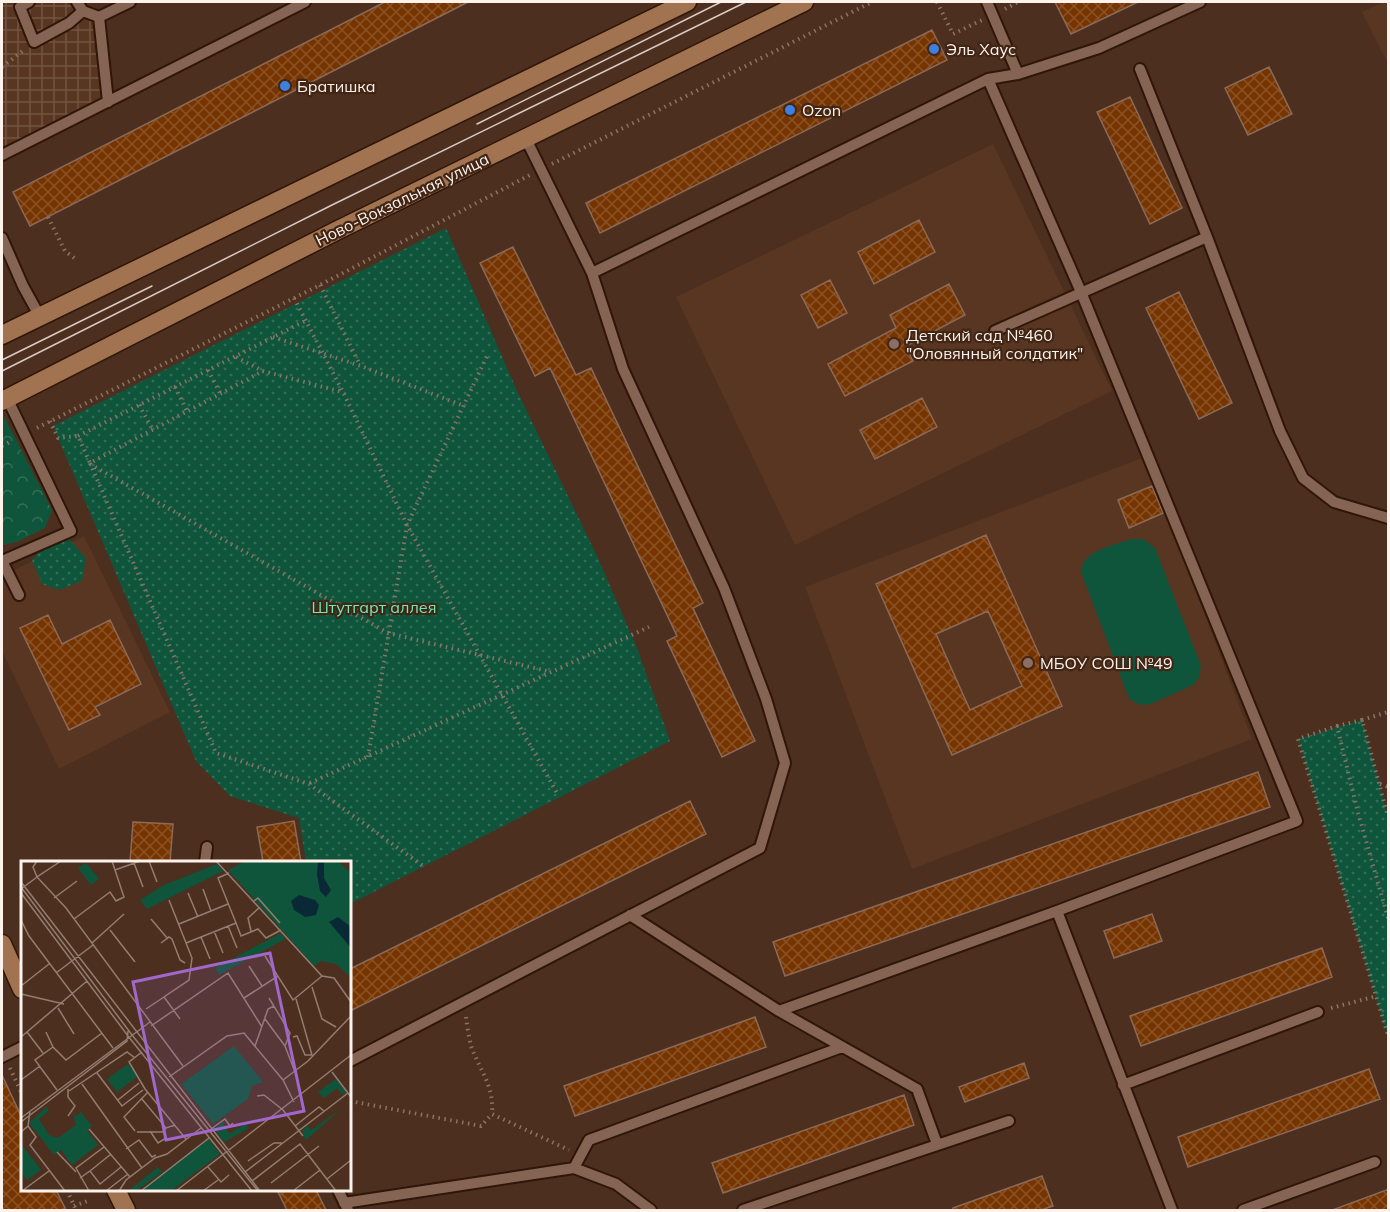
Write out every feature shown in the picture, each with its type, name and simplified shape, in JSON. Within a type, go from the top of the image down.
[{"type":"main road","points":[[2,335],[39,315],[687,2]]},
{"type":"main road","name":"Ново-Вокзальная улица","points":[[4,399],[339,230],[804,2]]},
{"type":"main road","points":[[2,944],[21,986]]},
{"type":"main road","points":[[116,1191],[126,1210]]},
{"type":"lane","points":[[99,17],[130,2]]},
{"type":"lane","points":[[2,155],[305,2]]},
{"type":"lane","points":[[987,2],[1018,74]]},
{"type":"lane","points":[[592,273],[988,79],[1018,74],[1099,48],[1200,2]]},
{"type":"lane","points":[[22,3],[34,42],[69,23],[80,6],[99,17]]},
{"type":"lane","points":[[99,17],[108,102]]},
{"type":"lane","points":[[1140,69],[1207,237],[1280,431],[1303,478],[1334,502],[1389,518]]},
{"type":"lane","points":[[779,1011],[1057,911],[1297,821],[1081,292],[988,79]]},
{"type":"lane","points":[[351,1060],[760,848],[785,763],[766,699],[724,588],[623,369],[592,273],[526,139]]},
{"type":"lane","points":[[995,331],[1207,237]]},
{"type":"lane","points":[[2,238],[23,286],[39,315]]},
{"type":"lane","points":[[4,399],[24,434],[70,531],[2,561],[19,595]]},
{"type":"lane","points":[[205,861],[207,847]]},
{"type":"lane","points":[[1057,911],[1172,1210]]},
{"type":"lane","points":[[630,915],[779,1011],[917,1089],[937,1144]]},
{"type":"lane","points":[[1124,1085],[1318,1012]]},
{"type":"lane","points":[[3,1056],[21,1047]]},
{"type":"lane","points":[[574,1168],[589,1140],[843,1047]]},
{"type":"lane","points":[[743,1210],[1009,1121]]},
{"type":"lane","points":[[1243,1210],[1374,1162]]},
{"type":"lane","points":[[338,1191],[346,1207],[574,1168],[616,1184],[651,1210]]},
{"type":"path","points":[[2,446],[872,2]]},
{"type":"path","points":[[937,2],[953,34],[1018,2]]},
{"type":"path","points":[[2,67],[34,42]]},
{"type":"path","points":[[48,217],[65,251],[77,260]]},
{"type":"path","points":[[320,285],[361,366]]},
{"type":"path","points":[[294,298],[343,392],[407,525],[557,793]]},
{"type":"path","points":[[50,421],[58,438],[78,436],[305,321]]},
{"type":"path","points":[[273,337],[361,366],[464,406]]},
{"type":"path","points":[[368,757],[407,525],[488,354]]},
{"type":"path","points":[[235,356],[262,371],[343,392]]},
{"type":"path","points":[[208,370],[220,394]]},
{"type":"path","points":[[90,463],[262,371]]},
{"type":"path","points":[[175,387],[187,411]]},
{"type":"path","points":[[139,405],[153,430]]},
{"type":"path","points":[[78,436],[216,753],[309,784],[423,866]]},
{"type":"path","points":[[90,463],[388,633],[551,672]]},
{"type":"path","points":[[309,784],[650,627]]},
{"type":"path","points":[[1389,712],[1298,739],[1389,1035]]},
{"type":"path","points":[[1362,720],[1389,817]]},
{"type":"path","points":[[1337,726],[1356,809],[1389,918]]},
{"type":"path","points":[[1380,784],[1389,787]]},
{"type":"path","points":[[1318,1012],[1377,996]]},
{"type":"path","points":[[351,1101],[481,1126],[492,1114],[493,1099],[472,1046],[465,1001]]},
{"type":"path","points":[[3,1056],[21,1092]]},
{"type":"path","points":[[492,1114],[581,1156]]},
{"type":"path","points":[[67,1191],[75,1208],[90,1200]]},
{"type":"shaded area","points":[[2,2],[77,2],[99,17],[108,102],[2,155]]},
{"type":"shaded area","points":[[1388,2],[1388,64],[1362,12]]},
{"type":"shaded area","name":"Детский сад №460 \"Оловянный солдатик\"","points":[[993,144],[1112,391],[795,545],[676,297]]},
{"type":"shaded area","name":"МБОУ СОШ №49","points":[[1145,457],[1252,739],[912,869],[805,587]]},
{"type":"shaded area","points":[[84,536],[170,712],[59,769],[2,651],[2,576]]},
{"type":"green space","name":"Штутгарт аллея","points":[[446,228],[518,393],[597,556],[637,648],[670,741],[351,903],[351,861],[306,861],[299,818],[230,796],[196,761],[53,426]]},
{"type":"green space","points":[[5,418],[52,510],[45,528],[17,542],[2,545],[2,420]]},
{"type":"green space","points":[[1131,539],[1143,539],[1155,548],[1201,666],[1199,678],[1193,685],[1151,704],[1140,705],[1128,696],[1081,572],[1087,559],[1093,554]]},
{"type":"green space","points":[[70,540],[86,558],[82,581],[59,590],[42,584],[32,560],[46,545]]},
{"type":"green space","points":[[1362,720],[1388,816],[1388,1038],[1298,739]]},
{"type":"building","points":[[385,2],[468,2],[30,226],[13,192]]},
{"type":"building","points":[[1055,2],[1138,2],[1071,34]]},
{"type":"building","points":[[932,30],[947,60],[600,233],[586,203]]},
{"type":"building","points":[[1269,67],[1292,114],[1248,135],[1225,88]]},
{"type":"building","points":[[1130,97],[1182,208],[1150,224],[1097,112]]},
{"type":"building","points":[[919,220],[935,252],[874,284],[858,252]]},
{"type":"building","points":[[513,247],[576,375],[591,368],[703,603],[693,608],[755,741],[722,757],[667,641],[677,636],[550,368],[535,376],[480,263]]},
{"type":"building","points":[[830,280],[847,313],[818,328],[801,295]]},
{"type":"building","points":[[949,284],[965,315],[906,346],[913,361],[845,396],[828,364],[896,328],[890,315]]},
{"type":"building","points":[[1179,292],[1232,403],[1199,419],[1146,308]]},
{"type":"building","points":[[922,398],[937,427],[875,459],[860,430]]},
{"type":"building","points":[[1152,486],[1163,513],[1129,528],[1118,500]]},
{"type":"building","points":[[986,535],[1062,706],[952,755],[876,584]],"holes":[[[988,611],[1022,686],[970,710],[936,634]]]},
{"type":"building","points":[[48,615],[62,644],[110,620],[141,684],[95,707],[100,715],[69,730],[20,628]]},
{"type":"building","points":[[1258,772],[1270,807],[785,976],[773,942]]},
{"type":"building","points":[[690,801],[706,834],[351,1011],[351,969]]},
{"type":"building","points":[[294,821],[301,861],[263,861],[257,827]]},
{"type":"building","points":[[133,822],[173,824],[170,861],[130,861]]},
{"type":"building","points":[[1152,914],[1162,941],[1114,958],[1104,931]]},
{"type":"building","points":[[1322,948],[1332,977],[1141,1046],[1130,1016]]},
{"type":"building","points":[[755,1017],[766,1047],[575,1116],[564,1086]]},
{"type":"building","points":[[1024,1063],[1029,1078],[965,1102],[959,1087]]},
{"type":"building","points":[[1369,1069],[1380,1099],[1188,1167],[1178,1137]]},
{"type":"building","points":[[2,1075],[21,1116],[21,1191],[56,1191],[66,1210],[2,1210]]},
{"type":"building","points":[[904,1095],[914,1125],[723,1193],[712,1163]]},
{"type":"building","points":[[1042,1176],[1053,1206],[1041,1210],[953,1210],[953,1208]]},
{"type":"building","points":[[1389,1189],[1389,1210],[1335,1209]]},
{"type":"building","points":[[278,1191],[316,1191],[326,1210],[287,1210]]},
{"type":"tram line","points":[[477,124],[721,2]]},
{"type":"tram line","points":[[2,371],[332,205],[746,2]]},
{"type":"tram line","points":[[2,360],[152,286]]},
{"type":"place","name":"Эль Хаус","points":[[934,49]]},
{"type":"place","name":"Братишка","points":[[285,86]]},
{"type":"place","name":"Ozon","points":[[790,110]]},
{"type":"place","name":"Детский сад №460 \"Оловянный солдатик\"","points":[[894,344]]},
{"type":"place","name":"МБОУ СОШ №49","points":[[1028,663]]}]
